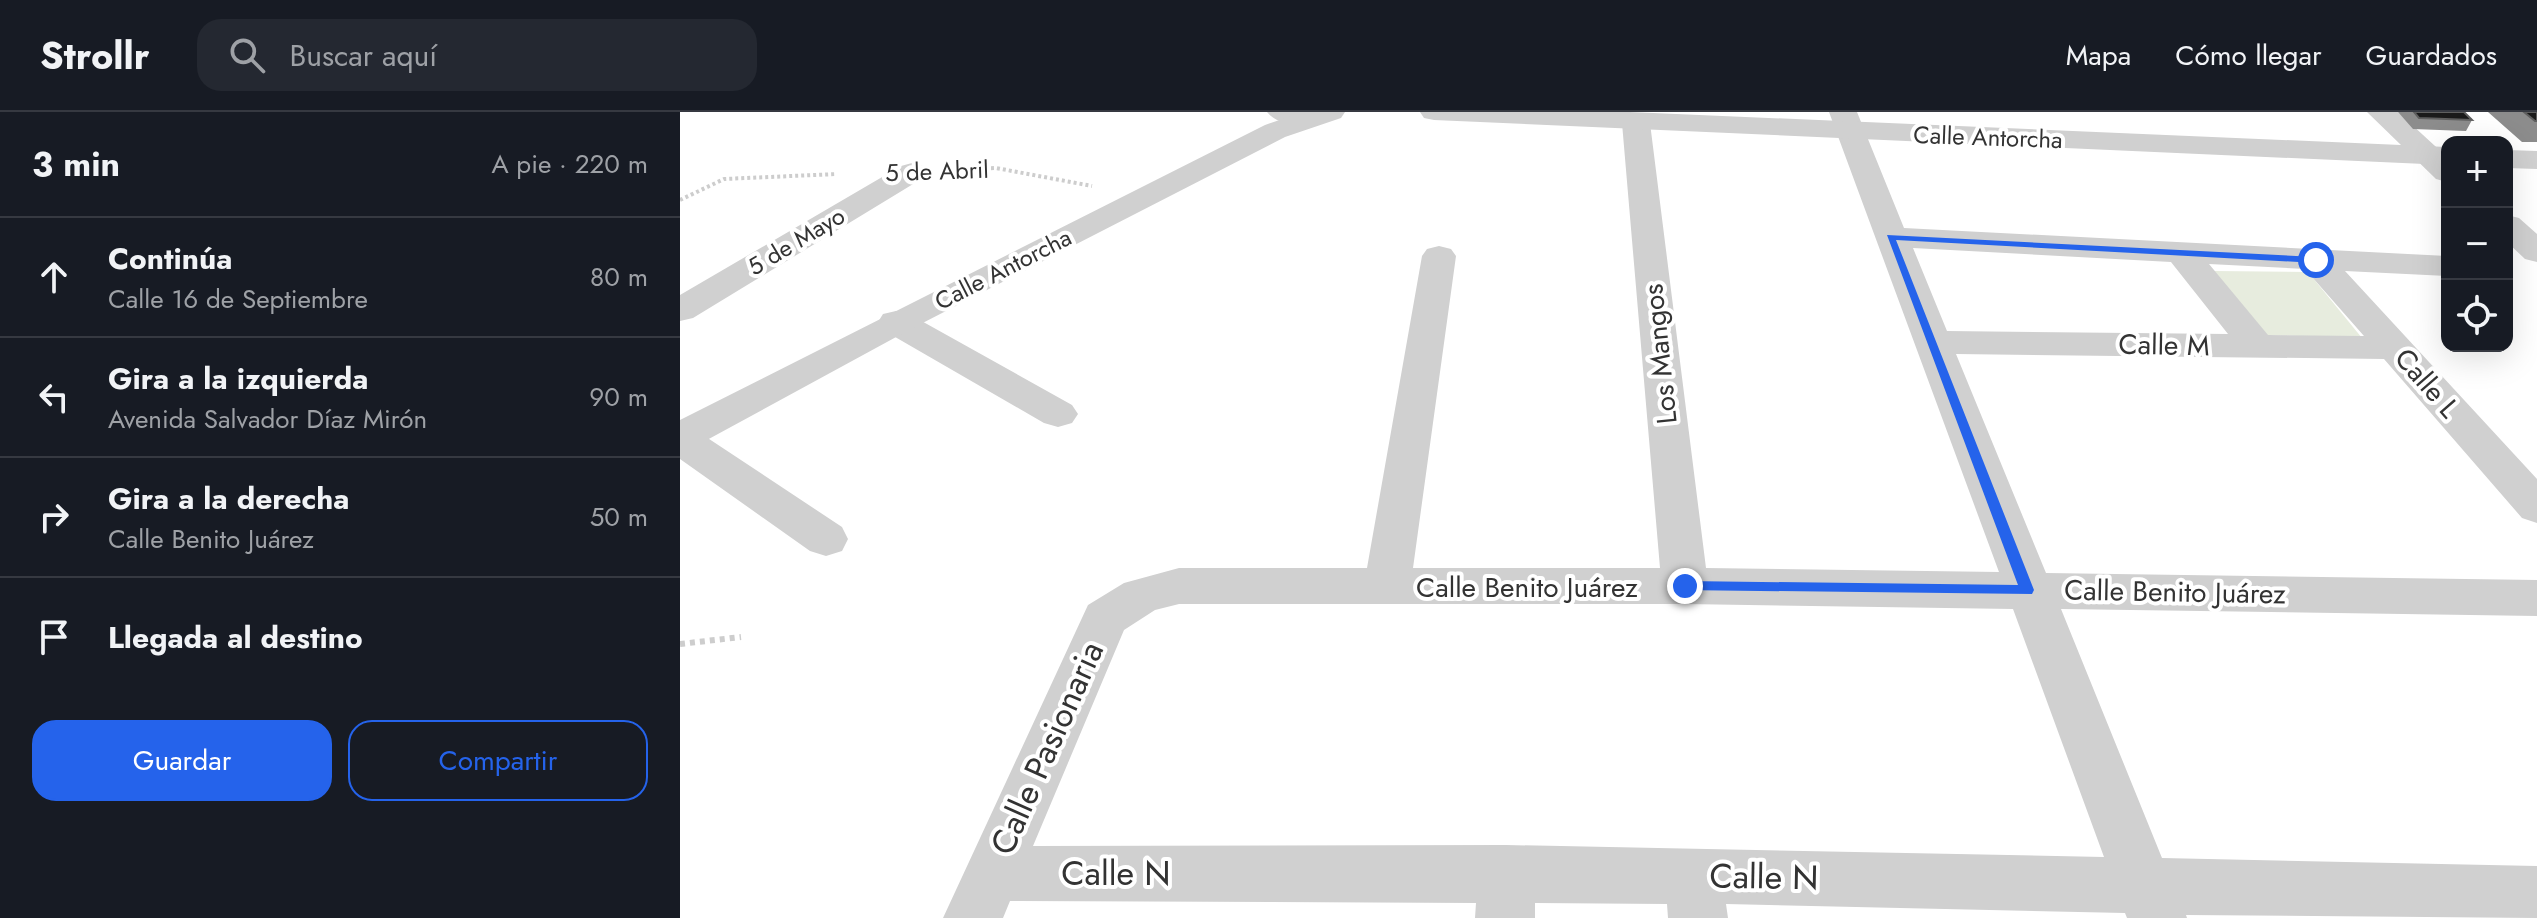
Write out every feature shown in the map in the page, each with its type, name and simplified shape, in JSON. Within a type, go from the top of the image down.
[{"type":"street","name":"Calle Antorcha","points":[[1434,112],[1636,123],[1845,122],[2440,162]]},
{"type":"street","points":[[2381,112],[2440,162]]},
{"type":"street","name":"Calle Antorcha","points":[[680,438],[896,322],[1148,197],[1305,114]]},
{"type":"street","points":[[1845,122],[2150,902]]},
{"type":"street","name":"Los Mangos","points":[[1636,123],[1685,586]]},
{"type":"street","points":[[2513,159],[2537,160]]},
{"type":"street","name":"5 de Mayo","points":[[680,310],[912,172]]},
{"type":"street","points":[[2513,230],[2537,252]]},
{"type":"street","points":[[1890,237],[2441,266]]},
{"type":"street","points":[[2182,253],[2257,346]]},
{"type":"street","points":[[1387,587],[1439,256]]},
{"type":"street","name":"Calle L","points":[[2316,260],[2537,507]]},
{"type":"street","points":[[2513,269],[2537,270]]},
{"type":"street","points":[[896,322],[1058,414]]},
{"type":"street","name":"Calle M","points":[[1932,342],[2397,348]]},
{"type":"street","points":[[680,438],[826,539]]},
{"type":"street","name":"Calle Benito Juárez","points":[[1141,596],[1179,586],[1685,586],[2537,598]]},
{"type":"street","name":"Calle Pasionaria","points":[[982,896],[1105,618],[1141,596]]},
{"type":"street","name":"Calle N","points":[[982,896],[1506,896],[2150,902],[2537,894]]},
{"type":"path","name":"5 de Abril","points":[[680,200],[724,179],[996,168],[1148,197]]},
{"type":"path","points":[[680,644],[741,637]]},
{"type":"shaded area","points":[[2214,271],[2308,272],[2362,338],[2267,335]]},
{"type":"building","points":[[2414,112],[2464,112],[2472,120],[2419,118]]},
{"type":"building","points":[[2524,112],[2537,112],[2537,121],[2535,121]]},
{"type":"route","points":[[1685,586],[2027,590],[1890,237],[2316,260]]}]
